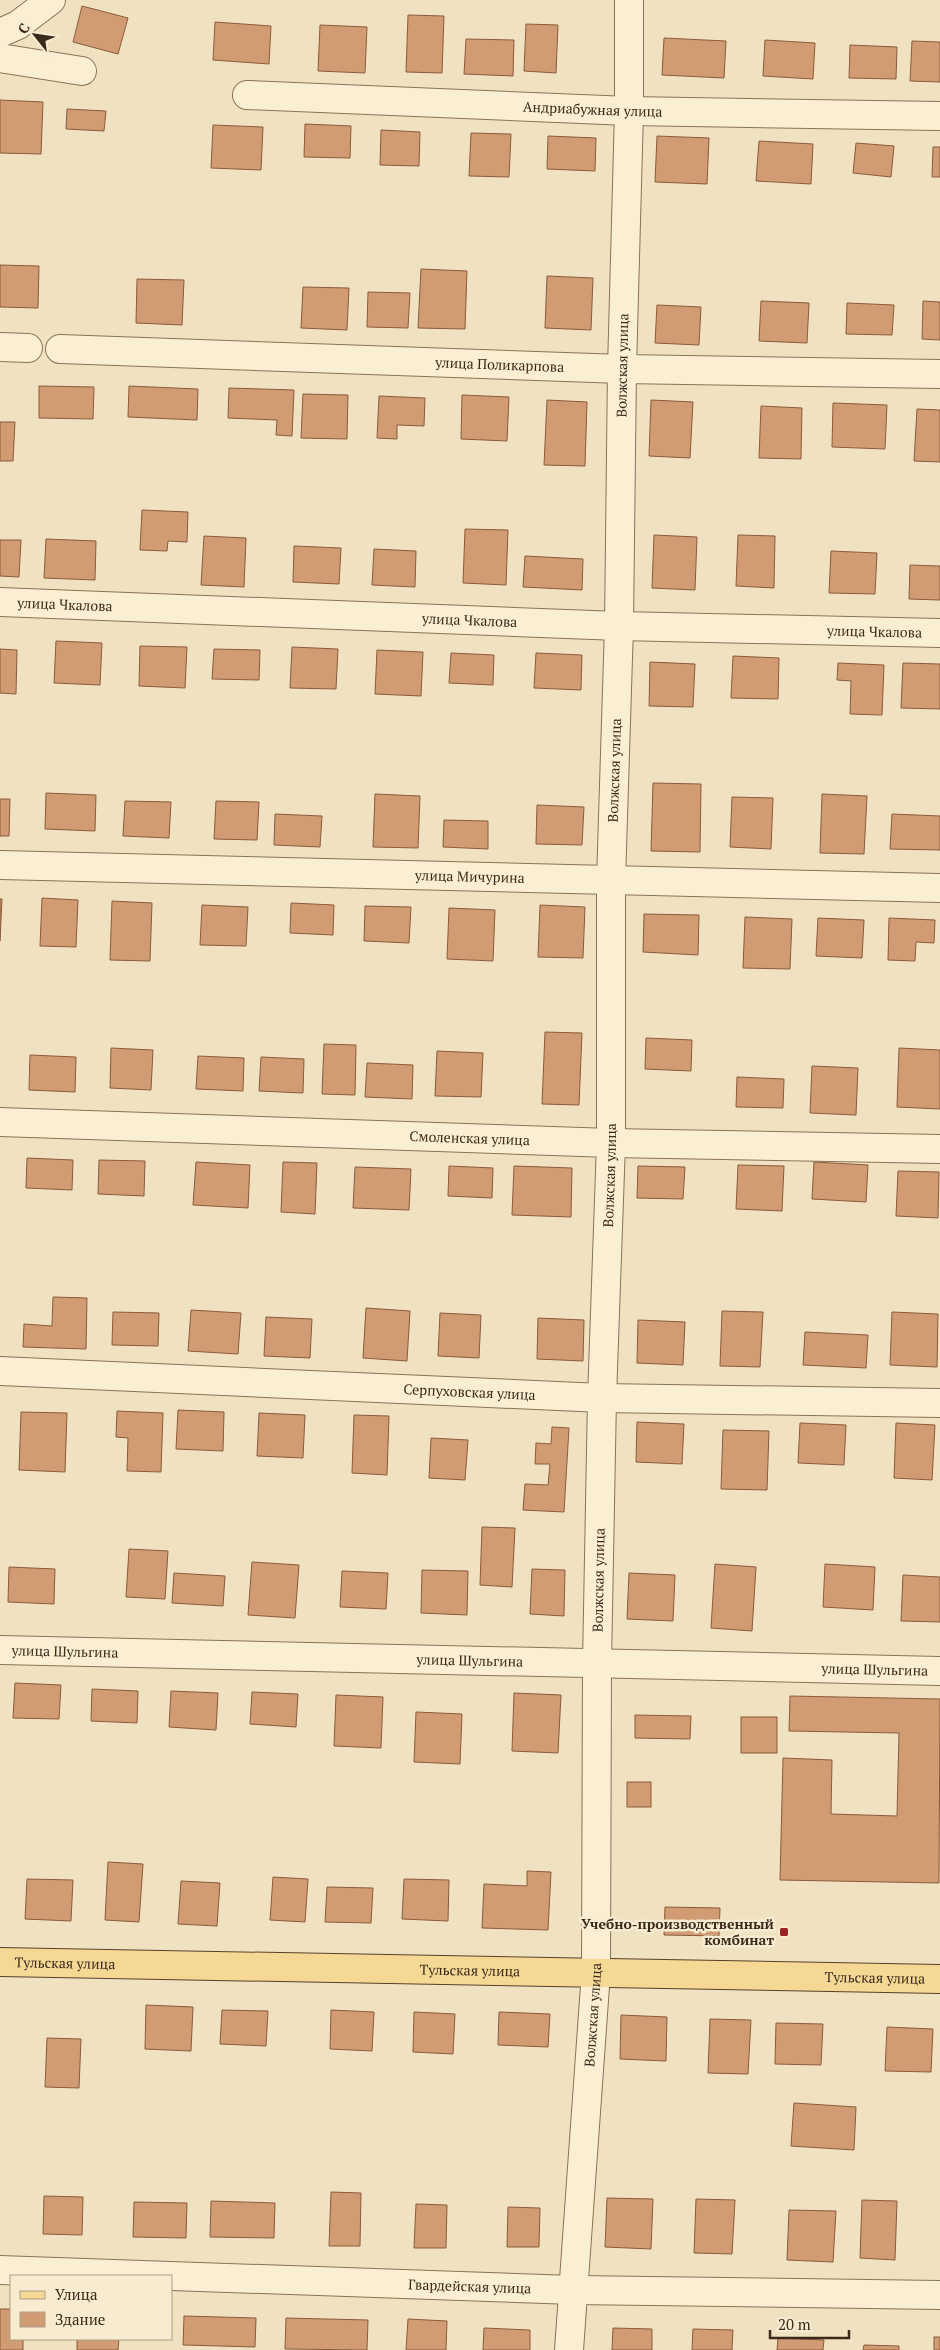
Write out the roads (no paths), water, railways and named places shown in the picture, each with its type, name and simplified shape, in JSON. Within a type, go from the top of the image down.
[{"type":"main road","name":"Тульская улица","points":[[0,1962],[940,1979]]},
{"type":"street","points":[[0,34],[18,25],[50,0]]},
{"type":"street","name":"Волжская улица","points":[[569,2350],[596,1972],[597,1664],[602,1398],[611,1143],[610,881],[619,626],[622,369],[629,111],[629,0]]},
{"type":"street","points":[[0,58],[82,71]]},
{"type":"street","name":"Андриабужная улица","points":[[247,95],[629,111],[940,116]]},
{"type":"street","points":[[0,347],[28,348]]},
{"type":"street","name":"улица Поликарпова","points":[[60,349],[622,369],[940,374]]},
{"type":"street","name":"улица Чкалова","points":[[0,602],[619,626],[940,633]]},
{"type":"street","name":"улица Мичурина","points":[[0,865],[940,888]]},
{"type":"street","name":"Смоленская улица","points":[[0,1122],[611,1143],[940,1149]]},
{"type":"street","name":"Серпуховская улица","points":[[0,1370],[602,1398],[940,1403]]},
{"type":"street","name":"улица Шульгина","points":[[0,1650],[940,1671]]},
{"type":"street","name":"Гвардейская улица","points":[[0,2270],[144,2275]]},
{"type":"street","name":"Гвардейская улица","points":[[172,2276],[574,2290],[940,2295]]},
{"type":"place","name":"Учебно-производственный комбинат","points":[[784,1932]]}]
